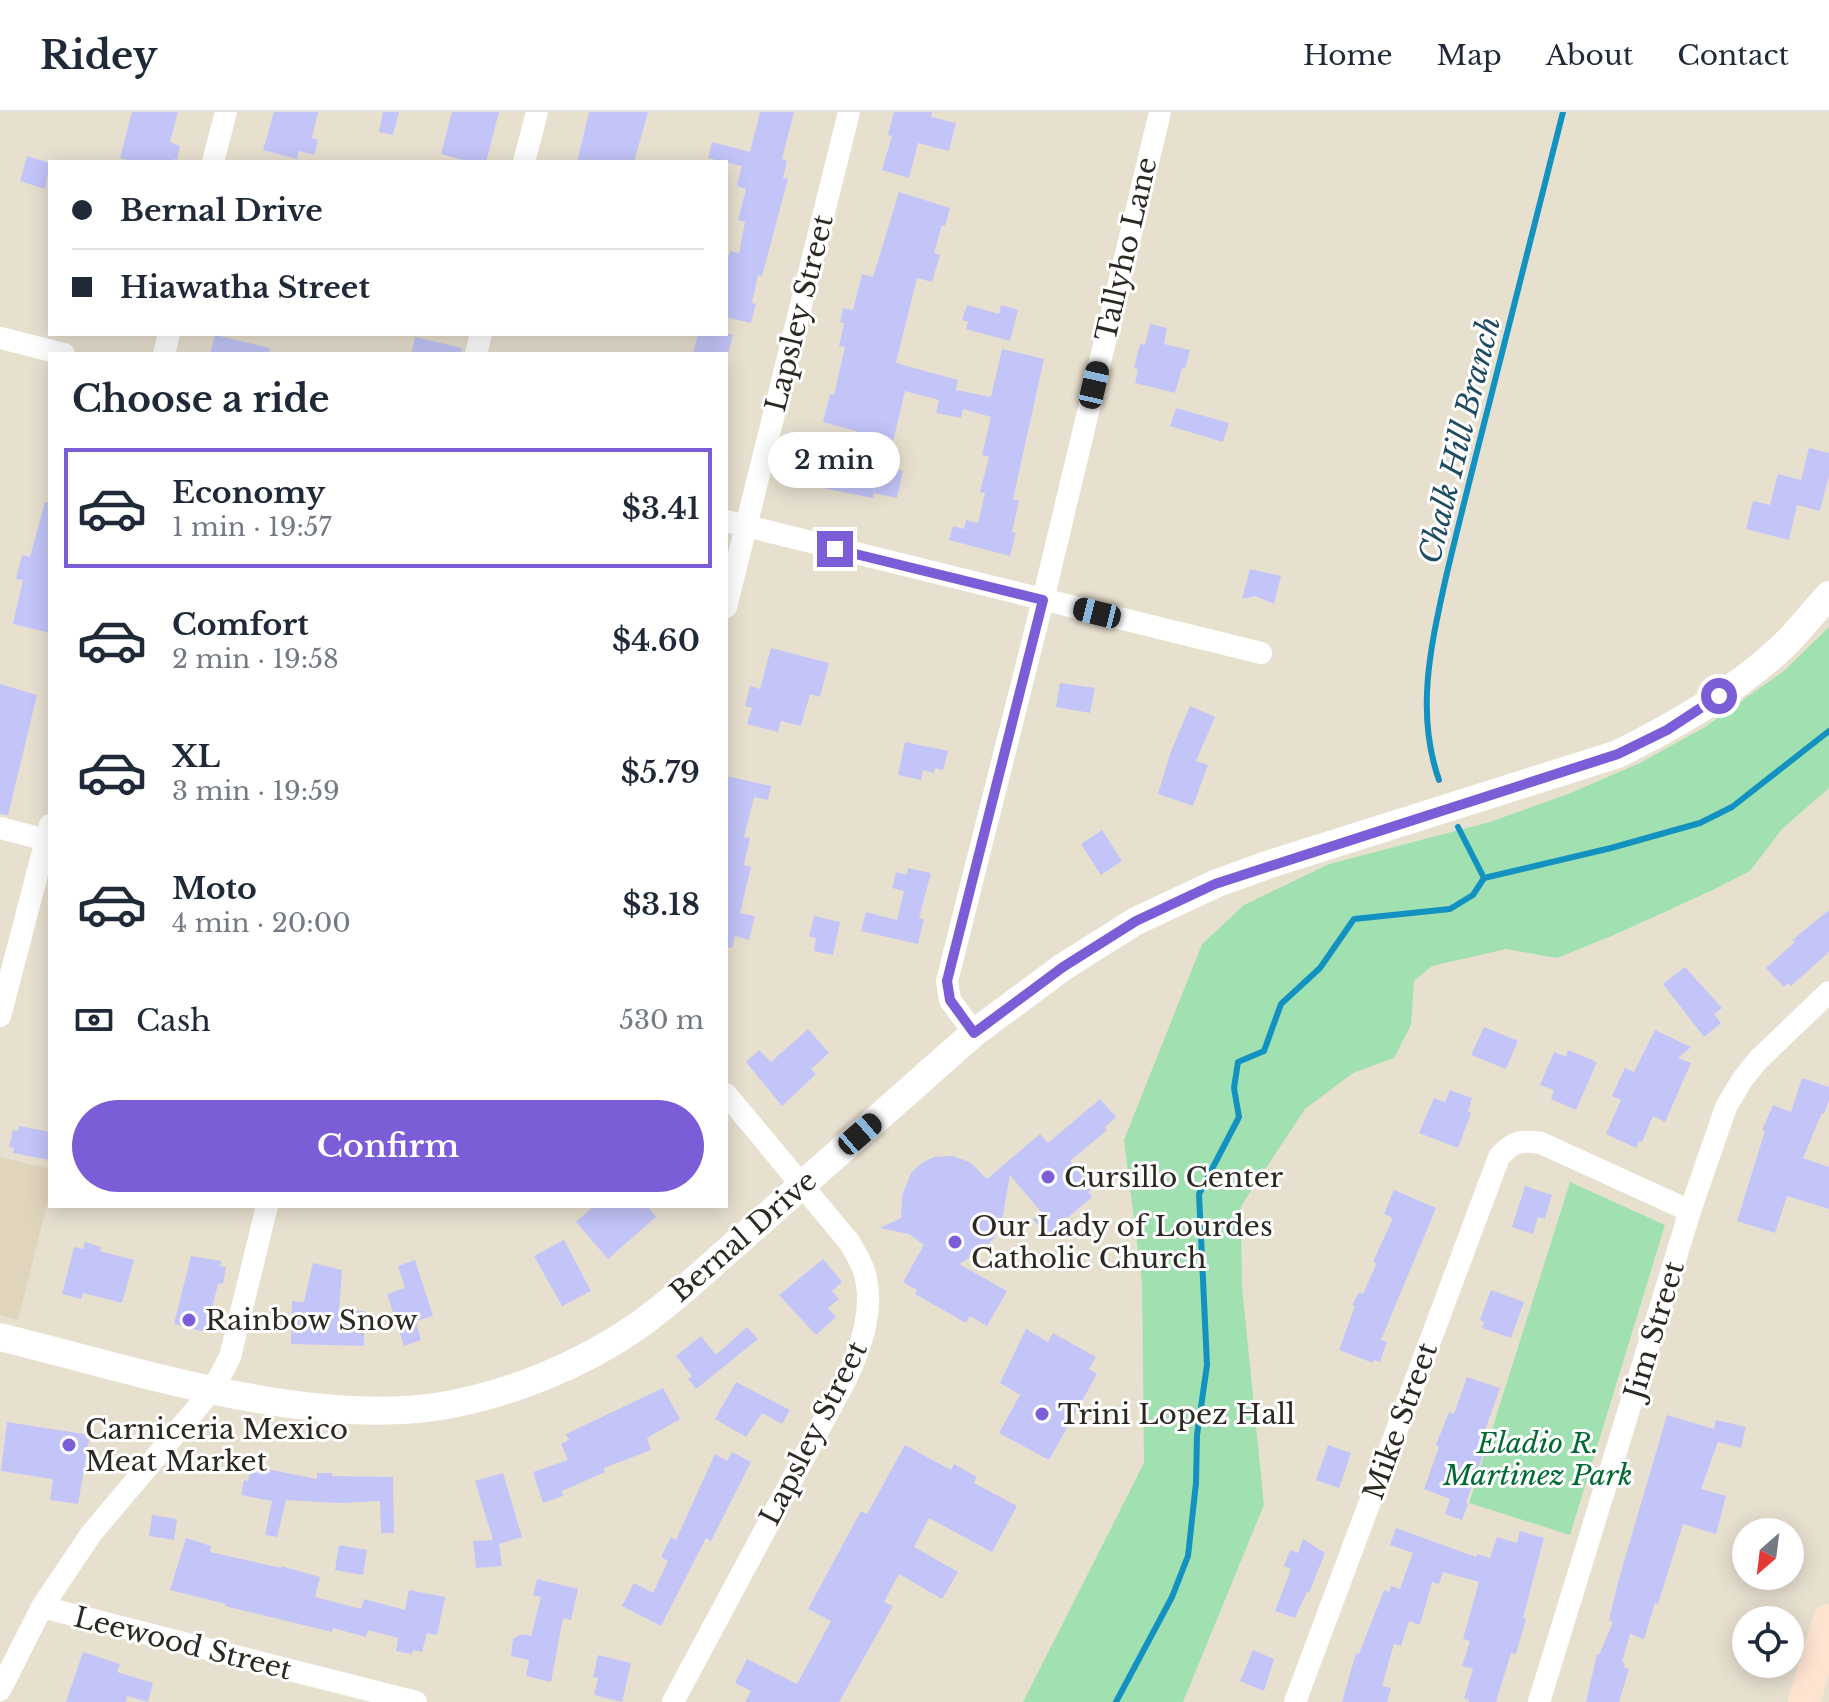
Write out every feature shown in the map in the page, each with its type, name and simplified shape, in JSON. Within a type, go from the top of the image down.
[{"type":"main road","points":[[1804,1702],[1829,1620]]},
{"type":"street","points":[[214,160],[226,112]]},
{"type":"street","points":[[525,160],[537,112]]},
{"type":"street","name":"Lapsley Street","points":[[728,590],[736,524],[849,112]]},
{"type":"street","name":"Tallyho Lane","points":[[974,1033],[950,1000],[947,981],[1043,600],[1160,112]]},
{"type":"street","points":[[0,338],[56,352]]},
{"type":"street","points":[[736,524],[1261,653]]},
{"type":"street","name":"Bernal Drive","points":[[0,1337],[213,1389],[325,1409],[434,1407],[485,1396],[534,1380],[587,1355],[640,1324],[689,1285],[974,1033],[1063,967],[1136,921],[1215,884],[1618,754],[1667,730],[1719,696],[1778,650],[1829,595]]},
{"type":"street","points":[[0,828],[48,835]]},
{"type":"street","points":[[0,1016],[48,839]]},
{"type":"street","name":"Jim Street","points":[[1539,1702],[1690,1211],[1726,1107],[1758,1060],[1829,992]]},
{"type":"street","name":"Lapsley Street","points":[[673,1702],[847,1377],[859,1352],[866,1326],[868,1298],[864,1271],[850,1243],[728,1096]]},
{"type":"street","name":"Mike Street","points":[[1295,1702],[1499,1157],[1511,1143],[1523,1140],[1541,1143],[1690,1211]]},
{"type":"street","points":[[0,1690],[42,1607],[91,1534],[213,1389],[230,1357],[267,1208]]},
{"type":"street","name":"Leewood Street","points":[[42,1607],[416,1702]]},
{"type":"shaded area","points":[[0,1157],[48,1169],[48,1201],[18,1320],[0,1315]]},
{"type":"green space","points":[[1829,627],[1829,788],[1782,829],[1750,871],[1614,935],[1557,958],[1506,949],[1432,966],[1414,981],[1411,1025],[1394,1058],[1353,1073],[1305,1109],[1241,1206],[1242,1287],[1264,1505],[1183,1702],[1023,1702],[1144,1463],[1142,1282],[1124,1140],[1202,944],[1244,905],[1329,864],[1490,822],[1568,794],[1640,763],[1705,727],[1784,671]]},
{"type":"green space","name":"Eladio R. Martinez Park","points":[[1570,1182],[1665,1225],[1570,1535],[1469,1503]]},
{"type":"building","points":[[132,112],[178,112],[170,142],[180,146],[177,160],[120,158]]},
{"type":"building","points":[[274,112],[318,112],[312,138],[318,140],[314,155],[299,151],[297,159],[263,150]]},
{"type":"building","points":[[383,112],[399,112],[393,135],[379,132]]},
{"type":"building","points":[[452,112],[499,112],[487,160],[463,160],[441,154]]},
{"type":"building","points":[[589,112],[648,112],[635,160],[577,160]]},
{"type":"building","points":[[760,112],[794,112],[782,159],[787,161],[783,178],[788,179],[762,276],[758,275],[751,323],[728,317],[728,260],[730,251],[739,253],[745,222],[738,220],[746,189],[737,186],[742,166],[728,163],[728,160],[708,158],[712,142],[750,152]]},
{"type":"building","points":[[894,112],[932,112],[931,117],[956,123],[949,151],[918,143],[909,178],[882,170],[892,136],[888,135]]},
{"type":"building","points":[[27,156],[48,162],[45,189],[20,181]]},
{"type":"building","points":[[899,192],[950,208],[934,253],[940,255],[932,282],[917,278],[896,363],[958,380],[956,390],[991,397],[1002,349],[1044,359],[1013,499],[1019,501],[1010,556],[949,540],[953,526],[964,529],[966,520],[978,523],[985,493],[980,492],[989,457],[982,455],[991,417],[963,409],[961,418],[936,413],[939,400],[905,391],[887,467],[903,471],[897,498],[874,493],[873,498],[817,487],[821,470],[828,471],[829,464],[834,466],[836,457],[850,460],[856,431],[823,422],[830,394],[834,395],[845,347],[839,346],[844,323],[840,323],[843,308],[853,310],[862,274],[873,277]]},
{"type":"building","points":[[967,305],[999,314],[1001,305],[1018,310],[1010,341],[966,329],[968,322],[962,320]]},
{"type":"building","points":[[1150,324],[1167,328],[1164,344],[1190,350],[1175,393],[1135,383],[1138,369],[1134,368],[1140,344],[1145,345]]},
{"type":"building","points":[[733,334],[728,354],[694,352],[698,336]]},
{"type":"building","points":[[215,336],[270,348],[269,352],[211,352]]},
{"type":"building","points":[[415,337],[462,348],[461,352],[411,352]]},
{"type":"building","points":[[1176,408],[1229,423],[1223,442],[1170,426]]},
{"type":"building","points":[[1809,448],[1829,453],[1829,476],[1820,511],[1797,505],[1789,540],[1746,529],[1753,501],[1770,505],[1778,474],[1801,480]]},
{"type":"building","points":[[45,502],[48,503],[48,633],[13,624],[23,580],[16,579],[22,555],[30,557]]},
{"type":"building","points":[[1250,569],[1281,576],[1274,604],[1255,596],[1242,599]]},
{"type":"building","points":[[771,648],[829,663],[820,697],[810,694],[801,726],[781,721],[778,732],[747,724],[752,708],[745,706],[750,686],[760,689]]},
{"type":"building","points":[[1060,683],[1095,688],[1090,713],[1056,707]]},
{"type":"building","points":[[0,684],[37,695],[8,815],[0,814]]},
{"type":"building","points":[[1190,706],[1215,717],[1196,761],[1208,765],[1193,806],[1158,794]]},
{"type":"building","points":[[905,742],[948,751],[943,770],[935,768],[934,773],[923,770],[921,780],[898,775]]},
{"type":"building","points":[[728,776],[771,786],[768,800],[754,797],[744,837],[750,838],[744,865],[751,867],[740,913],[755,916],[749,940],[735,936],[732,948],[728,947]]},
{"type":"building","points":[[1102,830],[1122,861],[1101,875],[1081,844]]},
{"type":"building","points":[[908,868],[931,873],[919,918],[924,919],[918,944],[861,931],[866,912],[897,920],[904,891],[892,888],[896,872],[907,875]]},
{"type":"building","points":[[1829,910],[1829,952],[1791,986],[1788,983],[1784,987],[1766,968],[1795,942],[1792,940]]},
{"type":"building","points":[[814,916],[840,922],[833,955],[814,951],[816,938],[809,936]]},
{"type":"building","points":[[1685,967],[1722,1008],[1714,1014],[1721,1023],[1704,1037],[1663,984]]},
{"type":"building","points":[[1484,1027],[1518,1041],[1506,1069],[1471,1055]]},
{"type":"building","points":[[808,1029],[829,1053],[811,1069],[816,1074],[782,1106],[746,1062],[759,1050],[771,1062]]},
{"type":"building","points":[[1655,1030],[1691,1047],[1678,1058],[1691,1063],[1665,1122],[1653,1116],[1642,1142],[1639,1141],[1636,1148],[1606,1134],[1621,1100],[1612,1096],[1625,1068],[1634,1072]]},
{"type":"building","points":[[1568,1050],[1597,1062],[1576,1110],[1551,1099],[1554,1090],[1540,1085],[1554,1052],[1566,1057]]},
{"type":"building","points":[[1802,1078],[1829,1087],[1824,1114],[1803,1158],[1829,1167],[1829,1209],[1787,1196],[1775,1233],[1737,1221],[1765,1131],[1762,1130],[1773,1105],[1791,1112]]},
{"type":"building","points":[[1450,1090],[1472,1098],[1468,1111],[1471,1113],[1458,1148],[1419,1133],[1434,1098],[1445,1102]]},
{"type":"building","name":"Our Lady of Lourdes Catholic Church","points":[[1100,1099],[1116,1117],[1105,1127],[1107,1130],[1070,1161],[1093,1189],[1088,1192],[1092,1197],[1046,1236],[1033,1219],[1041,1212],[1010,1175],[1002,1221],[994,1238],[984,1249],[959,1264],[1007,1291],[987,1326],[970,1316],[966,1323],[915,1294],[917,1290],[903,1282],[924,1245],[909,1234],[880,1228],[901,1218],[902,1196],[911,1173],[934,1157],[952,1156],[970,1162],[987,1179],[1040,1134],[1048,1143]]},
{"type":"building","points":[[19,1126],[48,1132],[48,1160],[13,1153],[14,1148],[9,1147],[13,1130],[18,1131]]},
{"type":"building","points":[[1525,1186],[1552,1195],[1545,1219],[1538,1217],[1533,1234],[1512,1227]]},
{"type":"building","points":[[1394,1190],[1436,1208],[1381,1340],[1387,1342],[1380,1362],[1374,1360],[1373,1363],[1339,1350],[1355,1306],[1352,1305],[1359,1292],[1363,1294],[1375,1267],[1376,1263],[1373,1262],[1393,1218],[1384,1214]]},
{"type":"building","points":[[592,1208],[649,1208],[656,1217],[608,1259],[576,1222]]},
{"type":"building","points":[[564,1240],[591,1291],[562,1306],[534,1256]]},
{"type":"building","points":[[85,1242],[101,1247],[100,1251],[134,1260],[122,1303],[83,1293],[81,1299],[62,1294],[74,1247],[83,1249]]},
{"type":"building","points":[[191,1256],[221,1261],[220,1266],[226,1267],[223,1283],[218,1284],[206,1332],[174,1324]]},
{"type":"building","points":[[823,1259],[842,1282],[832,1291],[839,1299],[828,1308],[836,1317],[816,1335],[779,1295]]},
{"type":"building","points":[[415,1260],[433,1316],[416,1321],[421,1340],[404,1346],[387,1294],[405,1288],[398,1266]]},
{"type":"building","points":[[313,1263],[342,1270],[339,1311],[364,1311],[364,1346],[291,1344],[292,1301],[304,1302]]},
{"type":"building","points":[[1491,1290],[1524,1302],[1511,1338],[1482,1328],[1484,1322],[1480,1320]]},
{"type":"building","points":[[747,1327],[758,1339],[696,1389],[688,1379],[692,1376],[676,1356],[701,1336],[716,1355]]},
{"type":"building","name":"Trini Lopez Hall","points":[[1026,1329],[1048,1342],[1053,1333],[1096,1357],[1089,1369],[1097,1374],[1049,1460],[999,1433],[1020,1395],[1000,1383]]},
{"type":"building","points":[[1467,1377],[1500,1388],[1481,1442],[1487,1444],[1462,1520],[1445,1514],[1450,1499],[1424,1489],[1439,1447],[1436,1445],[1449,1412],[1454,1414]]},
{"type":"building","points":[[736,1382],[790,1410],[782,1424],[762,1413],[746,1437],[715,1419]]},
{"type":"building","points":[[663,1388],[680,1419],[647,1438],[651,1450],[604,1468],[605,1472],[562,1491],[563,1496],[543,1503],[533,1472],[568,1460],[561,1444],[569,1440],[566,1434]]},
{"type":"building","points":[[1667,1415],[1714,1429],[1716,1420],[1746,1427],[1741,1448],[1718,1442],[1701,1489],[1726,1496],[1716,1534],[1683,1524],[1644,1639],[1630,1634],[1622,1662],[1629,1669],[1619,1702],[1586,1702],[1597,1654],[1613,1622],[1609,1620],[1618,1582]]},
{"type":"building","points":[[7,1422],[90,1435],[78,1504],[50,1500],[53,1479],[1,1471]]},
{"type":"building","points":[[905,1445],[951,1470],[954,1464],[977,1477],[974,1483],[1017,1506],[992,1552],[929,1518],[914,1547],[958,1572],[942,1599],[899,1574],[884,1602],[893,1606],[839,1702],[745,1702],[751,1691],[735,1683],[747,1659],[797,1684],[831,1621],[808,1609],[861,1511],[867,1514]]},
{"type":"building","points":[[1328,1445],[1351,1453],[1339,1488],[1316,1480]]},
{"type":"building","points":[[732,1452],[751,1462],[711,1541],[706,1538],[661,1626],[622,1606],[634,1583],[653,1593],[668,1561],[661,1557],[671,1537],[676,1540],[715,1454],[727,1461]]},
{"type":"building","points":[[262,1468],[317,1479],[317,1473],[393,1477],[394,1533],[381,1533],[380,1501],[340,1503],[286,1500],[277,1537],[265,1535],[272,1501],[241,1495],[244,1480],[248,1481],[250,1472],[261,1473]]},
{"type":"building","points":[[503,1473],[522,1537],[499,1544],[502,1566],[476,1568],[473,1541],[493,1540],[475,1481]]},
{"type":"building","points":[[152,1515],[177,1519],[174,1540],[149,1536]]},
{"type":"building","points":[[1396,1528],[1476,1557],[1477,1554],[1490,1558],[1497,1537],[1517,1543],[1520,1531],[1544,1538],[1516,1654],[1511,1653],[1496,1702],[1469,1702],[1464,1698],[1473,1669],[1462,1666],[1470,1641],[1463,1639],[1479,1582],[1443,1572],[1439,1584],[1432,1582],[1420,1625],[1409,1621],[1401,1646],[1394,1644],[1382,1686],[1391,1688],[1387,1702],[1342,1702],[1356,1653],[1359,1654],[1384,1590],[1389,1592],[1391,1586],[1400,1589],[1413,1553],[1390,1545]]},
{"type":"building","points":[[186,1538],[211,1546],[210,1552],[320,1577],[315,1597],[361,1609],[364,1599],[405,1610],[409,1590],[445,1597],[437,1635],[427,1633],[422,1652],[413,1650],[412,1654],[396,1651],[398,1638],[368,1630],[366,1637],[333,1628],[332,1632],[170,1590]]},
{"type":"building","points":[[1303,1539],[1325,1553],[1295,1618],[1275,1611],[1291,1569],[1284,1566],[1290,1550],[1298,1553]]},
{"type":"building","points":[[339,1545],[367,1550],[363,1575],[335,1570]]},
{"type":"building","points":[[537,1579],[578,1589],[571,1620],[563,1618],[551,1682],[526,1676],[529,1660],[511,1656],[513,1639],[522,1634],[531,1636],[541,1597],[533,1595]]},
{"type":"building","points":[[1253,1650],[1274,1659],[1264,1691],[1240,1681]]},
{"type":"building","points":[[83,1652],[120,1664],[117,1672],[153,1683],[148,1702],[127,1696],[126,1702],[66,1702]]},
{"type":"building","points":[[598,1655],[631,1663],[622,1702],[594,1695],[598,1678],[593,1677]]},
{"type":"waterway","name":"Chalk Hill Branch","points":[[1439,780],[1432,755],[1427,704],[1435,628],[1563,112]]},
{"type":"waterway","name":"Chalk Hill Branch","points":[[1484,878],[1700,823],[1732,807],[1829,731]]},
{"type":"waterway","name":"Chalk Hill Branch","points":[[1116,1702],[1172,1597],[1188,1556],[1196,1483],[1197,1435],[1207,1365],[1199,1194],[1239,1117],[1234,1088],[1238,1062],[1264,1051],[1281,1004],[1320,968],[1354,919],[1450,909],[1473,895],[1484,878],[1458,827]]},
{"type":"place","name":"Cursillo Center","points":[[1048,1177]]},
{"type":"place","name":"Our Lady of Lourdes Catholic Church","points":[[955,1242]]},
{"type":"place","name":"Rainbow Snow","points":[[189,1320]]},
{"type":"place","name":"Trini Lopez Hall","points":[[1042,1414]]},
{"type":"place","name":"Carniceria Mexico Meat Market","points":[[69,1445]]},
{"type":"route","points":[[835,549],[1043,600],[947,981],[950,1000],[974,1033],[1063,967],[1136,921],[1215,884],[1331,844],[1512,790],[1618,754],[1667,730],[1719,696]]}]
